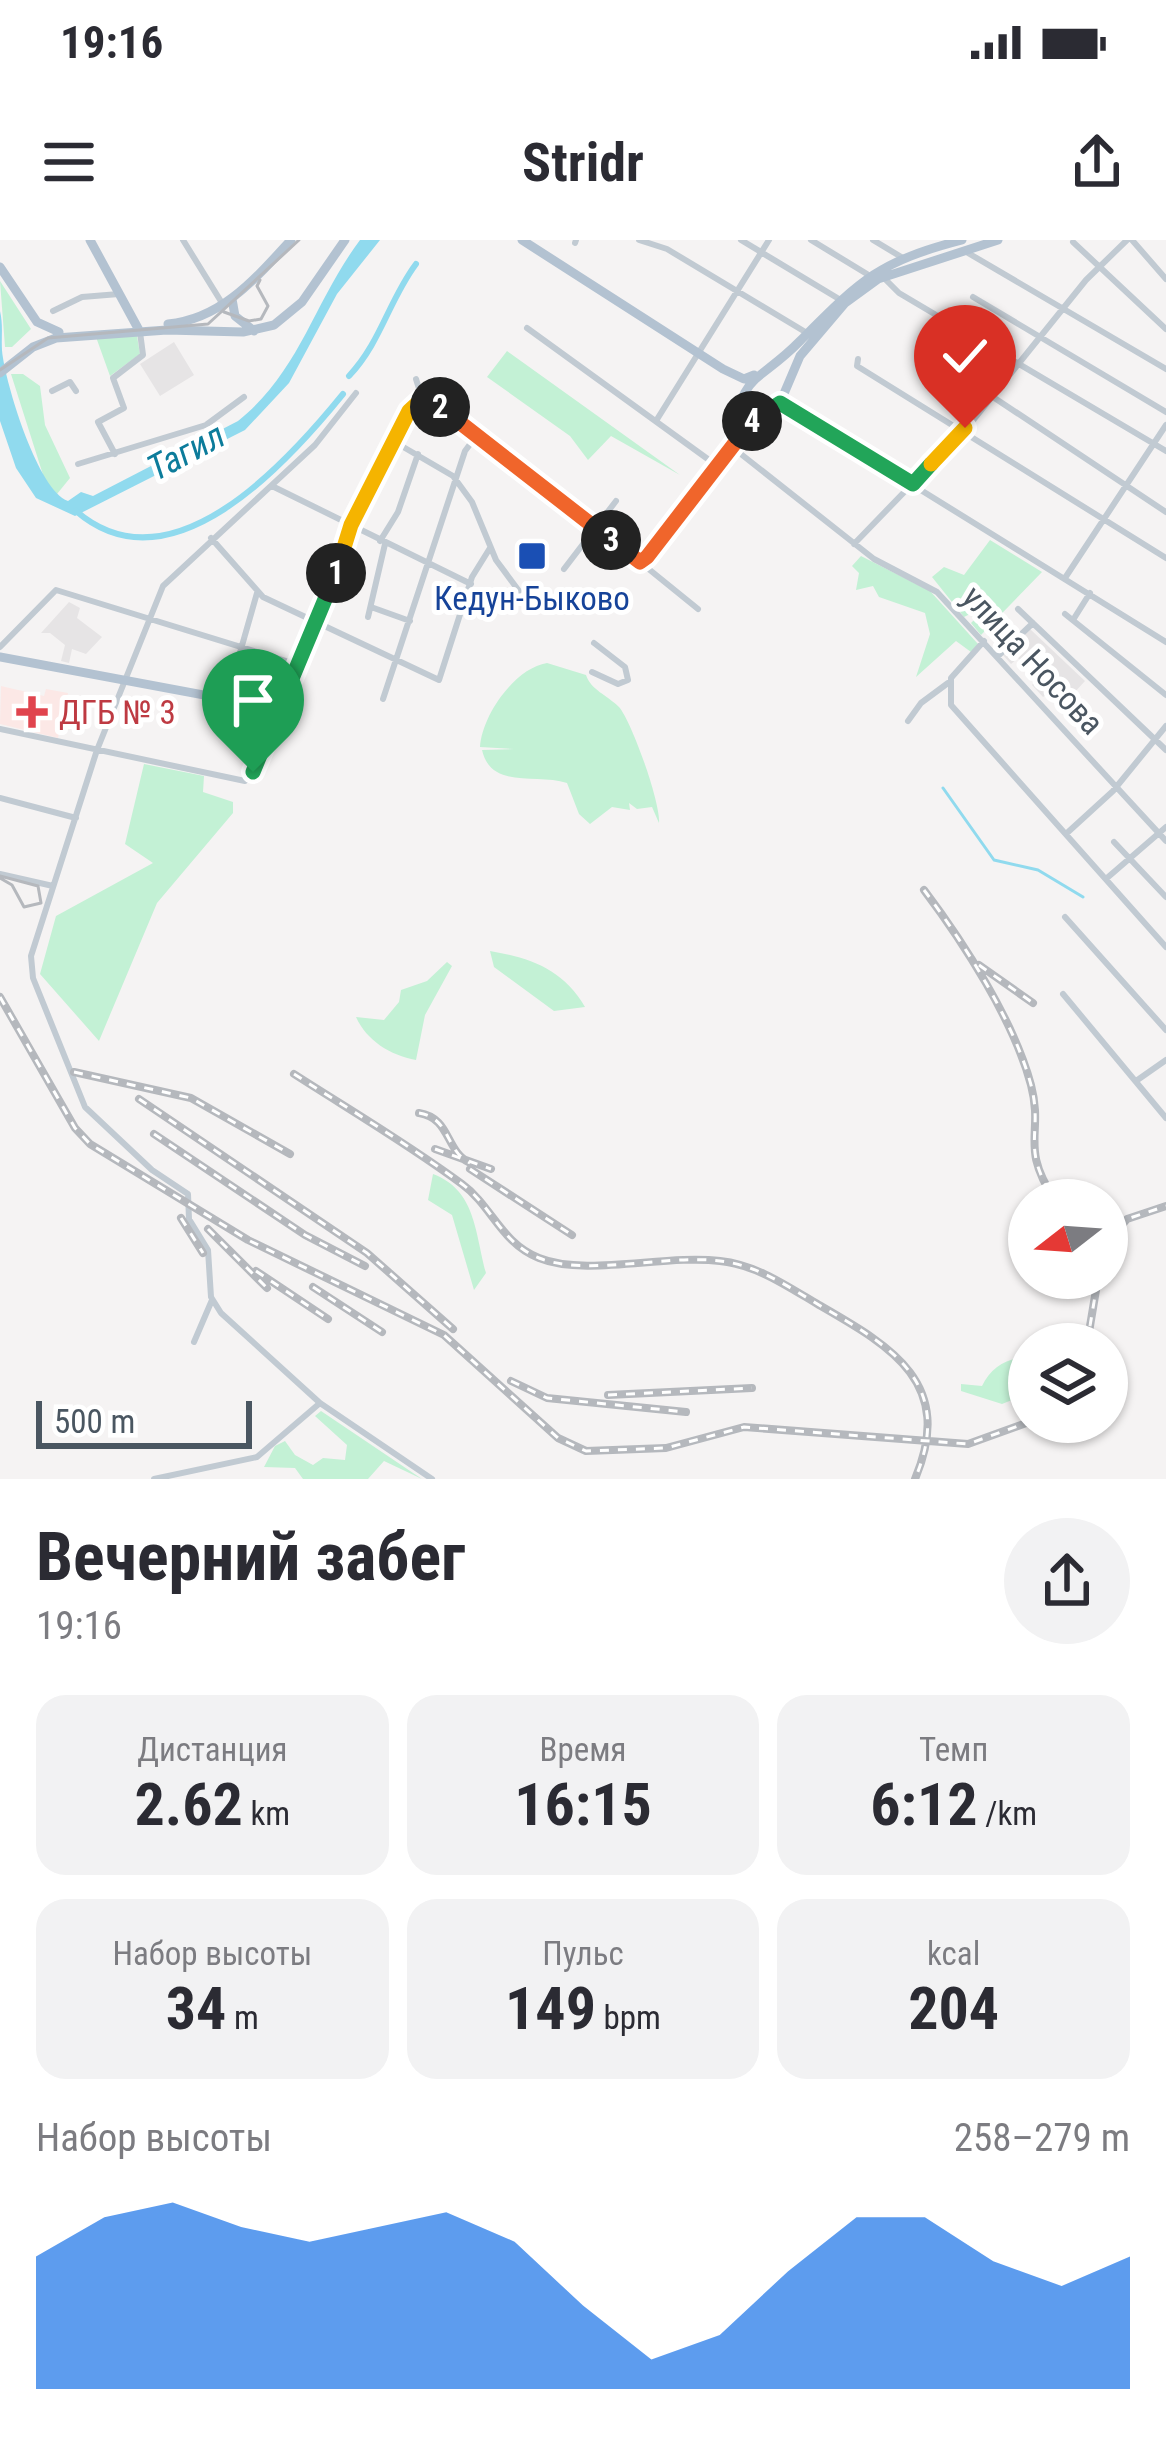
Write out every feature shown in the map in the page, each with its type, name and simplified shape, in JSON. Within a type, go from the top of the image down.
[{"type":"main road","points":[[90,240],[140,329]]},
{"type":"main road","points":[[0,369],[42,333],[254,331],[290,315],[346,240]]},
{"type":"main road","points":[[522,240],[744,379],[807,333],[867,274],[955,244],[998,240]]},
{"type":"main road","points":[[140,329],[207,317],[288,241]]},
{"type":"main road","points":[[0,657],[279,709],[351,525],[393,441],[422,399],[434,401],[640,562],[733,445],[780,403],[828,320],[883,277],[955,244]]},
{"type":"main road","points":[[0,267],[42,333]]},
{"type":"main road","points":[[228,302],[235,316],[254,331]]},
{"type":"main road","points":[[207,317],[209,330]]},
{"type":"main road","points":[[774,361],[786,363],[792,376]]},
{"type":"main road","points":[[723,369],[739,381],[748,411],[761,416]]},
{"type":"main road","points":[[733,445],[741,395],[759,372]]},
{"type":"street","points":[[639,240],[667,244],[807,333]]},
{"type":"street","points":[[741,240],[839,298]]},
{"type":"street","points":[[656,421],[770,240]]},
{"type":"street","points":[[811,240],[867,274]]},
{"type":"street","points":[[873,240],[903,258]]},
{"type":"street","points":[[854,544],[993,398],[1099,267],[1130,240],[1166,279]]},
{"type":"street","points":[[1073,242],[1166,329]]},
{"type":"street","points":[[183,243],[228,302]]},
{"type":"street","points":[[955,244],[1166,370]]},
{"type":"street","points":[[883,277],[899,293],[1166,451]]},
{"type":"street","points":[[53,311],[82,298],[122,292]]},
{"type":"street","points":[[973,297],[1166,412]]},
{"type":"street","points":[[527,328],[716,465]]},
{"type":"street","points":[[116,455],[98,422],[124,408],[113,378],[143,355],[140,329]]},
{"type":"street","points":[[933,357],[1166,512]]},
{"type":"street","points":[[858,359],[856,365],[1166,558]]},
{"type":"street","points":[[416,379],[422,399]]},
{"type":"street","points":[[52,391],[70,382],[76,392]]},
{"type":"street","points":[[194,1342],[212,1300],[208,1250],[189,1219],[188,1194],[113,1137],[85,1107],[29,965],[98,750],[145,621],[163,586],[315,445],[356,393]]},
{"type":"street","points":[[78,464],[206,425],[244,397]]},
{"type":"street","points":[[780,403],[1166,642]]},
{"type":"street","points":[[1065,578],[1166,425]]},
{"type":"street","points":[[383,699],[456,480],[477,435]]},
{"type":"street","points":[[393,441],[456,480],[472,502],[490,548],[519,591]]},
{"type":"street","name":"улица Носова","points":[[733,445],[854,544],[932,588],[1164,834]]},
{"type":"street","points":[[368,617],[383,542],[418,454]]},
{"type":"street","points":[[272,486],[470,584]]},
{"type":"street","points":[[564,569],[616,500]]},
{"type":"street","points":[[211,538],[257,593],[442,679],[470,584],[490,548]]},
{"type":"street","points":[[640,562],[698,609]]},
{"type":"street","points":[[0,647],[56,590],[299,665]]},
{"type":"street","points":[[226,702],[257,593]]},
{"type":"street","points":[[1090,593],[1068,617],[1166,695]]},
{"type":"street","points":[[371,607],[410,621]]},
{"type":"street","points":[[1018,609],[1166,750]]},
{"type":"street","points":[[998,656],[1033,623]]},
{"type":"street","points":[[908,721],[920,703],[950,681],[985,641]]},
{"type":"street","points":[[592,672],[620,684],[628,680],[625,667],[594,643]]},
{"type":"street","points":[[950,681],[953,709],[1166,947]]},
{"type":"street","points":[[0,729],[245,781],[259,765],[279,709]]},
{"type":"street","points":[[1067,833],[1117,786],[1166,726]]},
{"type":"street","points":[[0,798],[76,818]]},
{"type":"street","points":[[1107,878],[1164,834]]},
{"type":"street","points":[[1114,842],[1166,897]]},
{"type":"street","points":[[0,874],[53,886]]},
{"type":"street","points":[[1065,917],[1166,1030]]},
{"type":"street","points":[[1063,994],[1166,1118]]},
{"type":"street","points":[[1136,1081],[1166,1060]]},
{"type":"street","points":[[212,1300],[320,1403],[432,1479]]},
{"type":"street","points":[[154,1479],[256,1457],[320,1403]]},
{"type":"shaded area","points":[[174,342],[194,375],[160,396],[140,364]]},
{"type":"shaded area","points":[[69,602],[80,608],[77,618],[102,637],[86,654],[72,649],[69,663],[61,661],[65,645],[50,633],[41,633]]},
{"type":"shaded area","points":[[1030,629],[1085,681],[1074,693],[1057,688],[1043,697],[1032,685],[1038,678],[1018,658],[1011,664],[1002,654]]},
{"type":"shaded area","name":"ДГБ № 3","points":[[1,686],[44,696],[46,689],[68,693],[58,738],[0,724]]},
{"type":"green space","points":[[0,281],[31,329],[12,347],[5,347]]},
{"type":"green space","points":[[137,336],[140,354],[110,376],[96,337]]},
{"type":"green space","points":[[507,351],[680,475],[611,436],[588,460],[570,436],[487,377]]},
{"type":"green space","points":[[11,374],[23,374],[40,386],[45,425],[70,478],[57,494],[45,481]]},
{"type":"green space","points":[[990,540],[1042,572],[981,635],[971,623],[975,619],[970,614],[964,617],[932,577],[944,567],[964,575]]},
{"type":"green space","points":[[861,556],[930,591],[978,644],[971,652],[956,641],[916,677],[930,634],[925,613],[879,597],[873,586],[856,590],[859,573],[852,566]]},
{"type":"green space","points":[[547,663],[586,675],[595,689],[619,707],[645,763],[659,823],[652,807],[637,809],[629,803],[630,810],[612,807],[590,824],[579,814],[567,783],[505,775],[487,762],[482,750],[514,749],[480,747],[494,708],[512,683]]},
{"type":"green space","points":[[144,764],[204,776],[203,792],[233,802],[233,813],[157,903],[99,1041],[40,974],[56,916],[153,863],[125,844]]},
{"type":"green space","points":[[490,951],[519,957],[556,974],[585,1007],[554,1011],[494,967]]},
{"type":"green space","points":[[447,962],[452,966],[425,1015],[416,1060],[388,1051],[366,1033],[356,1017],[384,1020],[399,1002],[401,990],[427,981]]},
{"type":"green space","points":[[433,1174],[458,1191],[472,1214],[486,1273],[474,1290],[452,1215],[428,1200]]},
{"type":"green space","points":[[1008,1361],[1008,1402],[1002,1404],[961,1391],[961,1384],[982,1386]]},
{"type":"green space","points":[[321,1411],[422,1479],[384,1461],[368,1479],[303,1479],[295,1468],[264,1467],[275,1446],[285,1441],[295,1455],[313,1465],[323,1458],[345,1460],[347,1445],[315,1416]]},
{"type":"water","name":"Тагил","points":[[360,240],[380,240],[337,294],[289,383],[245,430],[75,516],[36,498],[16,468],[0,421],[0,311],[3,358],[18,414],[46,479],[68,501],[81,492],[93,496],[238,421],[292,358]]},
{"type":"waterway","points":[[349,376],[416,264]]},
{"type":"waterway","points":[[76,511],[112,532],[150,537],[187,528],[259,483],[343,394]]},
{"type":"waterway","points":[[943,788],[994,860],[1038,870],[1083,897]]},
{"type":"tram line","points":[[0,370],[48,338],[208,324],[299,240]]},
{"type":"tram line","points":[[224,312],[249,321],[261,319],[268,306],[257,286],[260,280]]},
{"type":"tram line","points":[[0,876],[38,886],[41,903],[24,907],[12,885],[0,878]]},
{"type":"railway","points":[[924,890],[971,958],[1013,1035],[1031,1085],[1035,1153],[1043,1179]]},
{"type":"railway","points":[[979,965],[1033,1003]]},
{"type":"railway","points":[[0,997],[75,1128],[90,1144],[248,1240],[444,1335],[558,1438],[586,1451],[666,1448],[744,1427],[968,1444],[1008,1430]]},
{"type":"railway","points":[[74,1072],[191,1098],[290,1154]]},
{"type":"railway","points":[[294,1074],[462,1184],[515,1243],[539,1258],[580,1266],[699,1260],[734,1263],[771,1277],[870,1336],[909,1371],[921,1392],[927,1417],[926,1445],[915,1479]]},
{"type":"railway","points":[[139,1099],[367,1253],[453,1329]]},
{"type":"railway","points":[[419,1113],[437,1121],[470,1163]]},
{"type":"railway","points":[[154,1134],[305,1235],[365,1266]]},
{"type":"railway","points":[[435,1149],[491,1169]]},
{"type":"railway","points":[[470,1169],[572,1235]]},
{"type":"railway","points":[[1128,1219],[1166,1206]]},
{"type":"railway","points":[[181,1218],[203,1253]]},
{"type":"railway","points":[[208,1229],[267,1288]]},
{"type":"railway","points":[[256,1271],[328,1319]]},
{"type":"railway","points":[[313,1287],[382,1332]]},
{"type":"railway","points":[[1090,1323],[1094,1299]]},
{"type":"railway","points":[[511,1381],[547,1398],[686,1412]]},
{"type":"railway","points":[[608,1395],[752,1388]]},
{"type":"place","name":"Кедун-Быково","points":[[532,556]]},
{"type":"place","name":"ДГБ № 3","points":[[32,712]]},
{"type":"route","points":[[253,772],[329,595],[351,525],[409,411],[420,400],[434,401],[640,562],[751,422],[780,403],[913,484],[965,428]]}]
